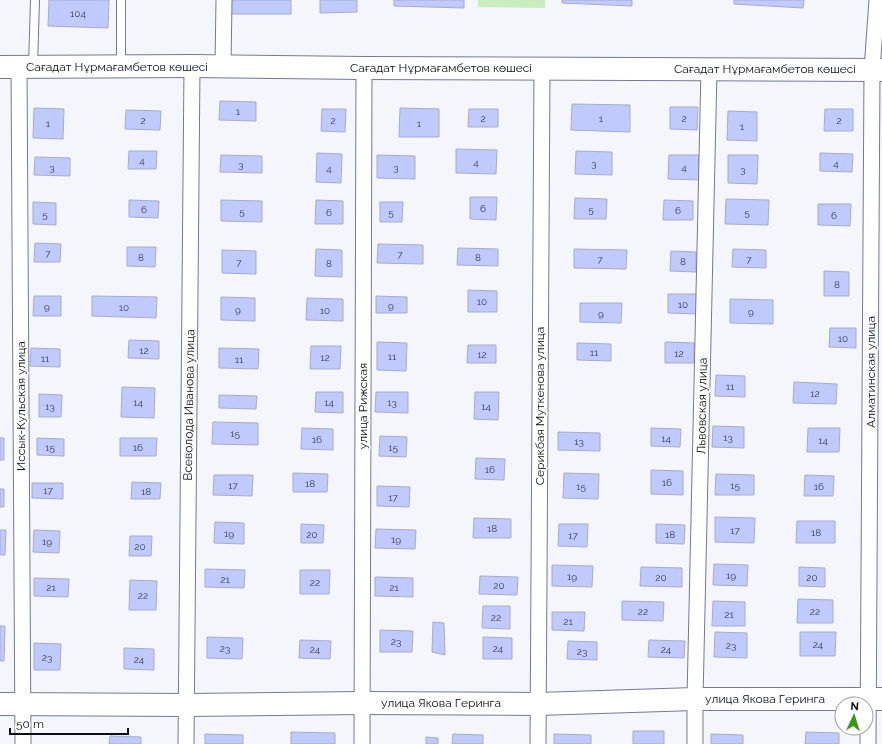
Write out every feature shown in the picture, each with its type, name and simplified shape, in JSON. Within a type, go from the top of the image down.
[{"type":"street","points":[[223,66],[224,0]]},
{"type":"street","name":"Алматинская улица","points":[[868,744],[876,699],[877,0]]},
{"type":"street","name":"Всеволода Иванова улица","points":[[186,744],[192,66]]},
{"type":"street","name":"Сағадат Нұрмағамбетов көшесі","points":[[18,67],[223,66],[877,70]]},
{"type":"street","name":"Иссык-Кульская улица","points":[[18,67],[23,744]]},
{"type":"street","name":"улица Рижская","points":[[362,744],[364,68]]},
{"type":"street","name":"Серикбая Муткенова улица","points":[[538,744],[542,69]]},
{"type":"street","name":"Львовская улица","points":[[695,744],[709,69]]},
{"type":"street","name":"улица Якова Геринга","points":[[0,704],[538,704],[695,699],[876,699]]},
{"type":"lane","points":[[18,67],[35,0]]},
{"type":"lane","points":[[121,0],[121,67]]},
{"type":"green space","points":[[478,0],[545,0],[545,8],[478,7]]},
{"type":"building","points":[[49,0],[109,0],[108,28],[48,26]]},
{"type":"building","points":[[230,0],[291,0],[291,14],[230,14]]},
{"type":"building","points":[[320,0],[357,0],[357,12],[320,13]]},
{"type":"building","points":[[394,0],[464,0],[464,8],[394,6]]},
{"type":"building","points":[[562,0],[632,0],[632,6],[562,3]]},
{"type":"building","points":[[734,0],[804,0],[803,8],[734,4]]},
{"type":"building","points":[[220,101],[256,102],[256,121],[219,120]]},
{"type":"building","points":[[572,104],[630,105],[630,132],[571,130]]},
{"type":"building","points":[[670,107],[698,107],[697,130],[670,129]]},
{"type":"building","points":[[34,108],[64,109],[63,139],[33,138]]},
{"type":"building","points":[[400,108],[439,109],[439,137],[399,137]]},
{"type":"building","points":[[322,109],[346,109],[345,132],[321,131]]},
{"type":"building","points":[[469,109],[498,109],[498,127],[468,127]]},
{"type":"building","points":[[825,109],[853,109],[853,131],[824,131]]},
{"type":"building","points":[[126,110],[161,111],[160,130],[125,129]]},
{"type":"building","points":[[728,111],[757,112],[757,141],[727,140]]},
{"type":"building","points":[[456,149],[497,150],[496,174],[456,173]]},
{"type":"building","points":[[129,151],[157,151],[156,169],[128,169]]},
{"type":"building","points":[[576,151],[612,152],[612,175],[575,174]]},
{"type":"building","points":[[317,153],[342,154],[341,183],[316,182]]},
{"type":"building","points":[[820,153],[853,154],[852,172],[820,171]]},
{"type":"building","points":[[221,155],[262,156],[262,173],[220,172]]},
{"type":"building","points":[[377,155],[415,156],[415,179],[377,178]]},
{"type":"building","points":[[669,155],[699,155],[699,180],[668,179]]},
{"type":"building","points":[[728,155],[758,155],[757,184],[728,183]]},
{"type":"building","points":[[35,157],[70,158],[70,176],[34,175]]},
{"type":"building","points":[[470,197],[497,197],[496,220],[470,219]]},
{"type":"building","points":[[575,198],[607,199],[606,219],[574,219]]},
{"type":"building","points":[[726,199],[769,200],[768,225],[725,224]]},
{"type":"building","points":[[129,200],[159,201],[158,218],[129,217]]},
{"type":"building","points":[[221,200],[262,201],[262,222],[221,221]]},
{"type":"building","points":[[316,200],[343,201],[343,224],[315,224]]},
{"type":"building","points":[[664,200],[693,201],[693,220],[663,220]]},
{"type":"building","points":[[33,202],[56,203],[56,225],[33,224]]},
{"type":"building","points":[[380,202],[403,202],[402,222],[380,222]]},
{"type":"building","points":[[818,204],[851,204],[850,226],[818,225]]},
{"type":"building","points":[[35,243],[61,244],[60,262],[34,262]]},
{"type":"building","points":[[378,244],[423,245],[423,264],[377,263]]},
{"type":"building","points":[[127,247],[156,247],[155,267],[127,266]]},
{"type":"building","points":[[458,248],[498,249],[498,266],[457,265]]},
{"type":"building","points":[[316,249],[342,250],[342,277],[315,276]]},
{"type":"building","points":[[574,249],[627,250],[626,269],[574,268]]},
{"type":"building","points":[[733,249],[766,250],[766,268],[732,267]]},
{"type":"building","points":[[222,250],[256,251],[256,274],[222,273]]},
{"type":"building","points":[[671,251],[696,252],[696,272],[670,271]]},
{"type":"building","points":[[824,271],[849,272],[849,296],[824,296]]},
{"type":"building","points":[[468,290],[497,291],[497,312],[468,312]]},
{"type":"building","points":[[668,294],[698,294],[698,314],[668,313]]},
{"type":"building","points":[[34,296],[61,296],[61,316],[33,316]]},
{"type":"building","points":[[92,296],[157,297],[156,318],[92,316]]},
{"type":"building","points":[[376,296],[407,297],[407,313],[376,313]]},
{"type":"building","points":[[221,297],[255,298],[255,321],[221,320]]},
{"type":"building","points":[[307,298],[343,299],[343,321],[306,320]]},
{"type":"building","points":[[730,299],[773,300],[773,324],[730,323]]},
{"type":"building","points":[[580,303],[622,303],[621,323],[580,322]]},
{"type":"building","points":[[830,328],[856,328],[856,348],[829,347]]},
{"type":"building","points":[[129,340],[159,341],[159,359],[128,358]]},
{"type":"building","points":[[377,342],[407,343],[406,371],[377,370]]},
{"type":"building","points":[[665,342],[694,343],[694,363],[665,363]]},
{"type":"building","points":[[577,343],[611,344],[611,361],[577,360]]},
{"type":"building","points":[[468,345],[496,345],[496,363],[467,363]]},
{"type":"building","points":[[311,346],[341,346],[340,369],[310,369]]},
{"type":"building","points":[[31,348],[60,349],[60,367],[30,366]]},
{"type":"building","points":[[219,348],[259,349],[258,369],[219,368]]},
{"type":"building","points":[[716,375],[745,376],[745,397],[715,396]]},
{"type":"building","points":[[794,382],[837,384],[836,404],[793,403]]},
{"type":"building","points":[[122,387],[155,388],[154,418],[121,417]]},
{"type":"building","points":[[316,392],[343,392],[343,413],[315,412]]},
{"type":"building","points":[[376,392],[408,392],[408,413],[375,412]]},
{"type":"building","points":[[475,392],[499,392],[498,420],[474,419]]},
{"type":"building","points":[[39,394],[62,395],[61,417],[39,417]]},
{"type":"building","points":[[219,395],[257,396],[256,409],[219,408]]},
{"type":"building","points":[[213,422],[258,423],[258,445],[212,444]]},
{"type":"building","points":[[713,426],[744,427],[744,448],[712,447]]},
{"type":"building","points":[[302,428],[333,429],[333,450],[301,449]]},
{"type":"building","points":[[651,428],[681,429],[680,447],[651,446]]},
{"type":"building","points":[[808,428],[840,428],[839,452],[807,452]]},
{"type":"building","points":[[558,432],[600,433],[600,451],[558,450]]},
{"type":"building","points":[[380,436],[407,437],[406,457],[379,456]]},
{"type":"building","points":[[0,438],[4,438],[4,460],[0,460]]},
{"type":"building","points":[[37,438],[64,439],[64,456],[37,455]]},
{"type":"building","points":[[120,438],[157,438],[156,456],[120,456]]},
{"type":"building","points":[[476,458],[505,459],[504,480],[475,479]]},
{"type":"building","points":[[651,470],[683,471],[683,495],[651,494]]},
{"type":"building","points":[[293,473],[328,474],[327,492],[293,492]]},
{"type":"building","points":[[564,473],[599,474],[598,499],[563,498]]},
{"type":"building","points":[[716,474],[754,475],[754,495],[715,495]]},
{"type":"building","points":[[214,475],[253,475],[252,496],[213,495]]},
{"type":"building","points":[[805,475],[834,476],[833,496],[804,496]]},
{"type":"building","points":[[132,482],[161,483],[160,499],[131,499]]},
{"type":"building","points":[[32,483],[63,483],[63,499],[32,498]]},
{"type":"building","points":[[377,486],[410,487],[409,507],[377,506]]},
{"type":"building","points":[[0,489],[4,489],[4,507],[0,507]]},
{"type":"building","points":[[715,517],[755,518],[754,543],[715,542]]},
{"type":"building","points":[[474,518],[511,519],[511,538],[473,538]]},
{"type":"building","points":[[797,521],[835,521],[835,543],[796,543]]},
{"type":"building","points":[[215,522],[244,523],[244,544],[214,543]]},
{"type":"building","points":[[301,524],[324,525],[323,543],[301,543]]},
{"type":"building","points":[[559,524],[588,524],[587,547],[558,546]]},
{"type":"building","points":[[656,524],[685,525],[684,544],[656,543]]},
{"type":"building","points":[[376,529],[416,530],[415,549],[375,548]]},
{"type":"building","points":[[0,530],[6,530],[5,555],[0,555]]},
{"type":"building","points":[[34,530],[60,531],[59,553],[33,552]]},
{"type":"building","points":[[130,536],[152,536],[151,556],[129,556]]},
{"type":"building","points":[[714,564],[748,565],[747,586],[713,585]]},
{"type":"building","points":[[552,565],[593,566],[592,587],[552,586]]},
{"type":"building","points":[[641,567],[682,568],[682,587],[640,586]]},
{"type":"building","points":[[799,567],[825,568],[825,587],[799,586]]},
{"type":"building","points":[[205,569],[245,570],[244,588],[205,587]]},
{"type":"building","points":[[300,570],[330,570],[329,594],[300,594]]},
{"type":"building","points":[[480,576],[518,577],[517,595],[479,594]]},
{"type":"building","points":[[375,577],[413,578],[413,597],[375,596]]},
{"type":"building","points":[[34,578],[69,579],[68,597],[34,596]]},
{"type":"building","points":[[130,580],[157,581],[156,610],[129,610]]},
{"type":"building","points":[[798,599],[833,600],[833,623],[797,623]]},
{"type":"building","points":[[622,601],[664,602],[663,621],[622,620]]},
{"type":"building","points":[[713,601],[745,602],[745,626],[712,626]]},
{"type":"building","points":[[483,606],[510,606],[510,629],[482,628]]},
{"type":"building","points":[[552,612],[585,612],[584,631],[552,630]]},
{"type":"building","points":[[433,622],[444,623],[445,655],[432,652]]},
{"type":"building","points":[[0,626],[5,626],[4,661],[0,661]]},
{"type":"building","points":[[380,630],[413,631],[412,652],[380,652]]},
{"type":"building","points":[[715,632],[747,633],[747,658],[714,657]]},
{"type":"building","points":[[800,632],[836,632],[835,656],[800,656]]},
{"type":"building","points":[[207,637],[243,638],[242,659],[207,658]]},
{"type":"building","points":[[483,637],[512,638],[512,659],[483,659]]},
{"type":"building","points":[[300,640],[331,641],[330,659],[299,658]]},
{"type":"building","points":[[649,640],[685,641],[684,658],[648,657]]},
{"type":"building","points":[[568,641],[597,642],[597,660],[567,659]]},
{"type":"building","points":[[34,643],[61,644],[60,670],[34,670]]},
{"type":"building","points":[[124,648],[154,649],[154,670],[124,669]]},
{"type":"building","points":[[633,731],[664,731],[664,744],[633,744]]},
{"type":"building","points":[[291,732],[335,733],[335,744],[291,744]]},
{"type":"building","points":[[806,732],[834,733],[834,736],[839,736],[839,744],[805,744]]},
{"type":"building","points":[[205,734],[243,735],[243,744],[205,744]]},
{"type":"building","points":[[453,734],[483,735],[483,744],[452,744]]},
{"type":"building","points":[[554,734],[591,735],[591,744],[554,744]]},
{"type":"building","points":[[711,734],[743,735],[743,744],[711,744]]},
{"type":"building","points":[[110,736],[141,737],[141,744],[109,744]]},
{"type":"building","points":[[426,737],[438,738],[438,744],[426,744]]}]
